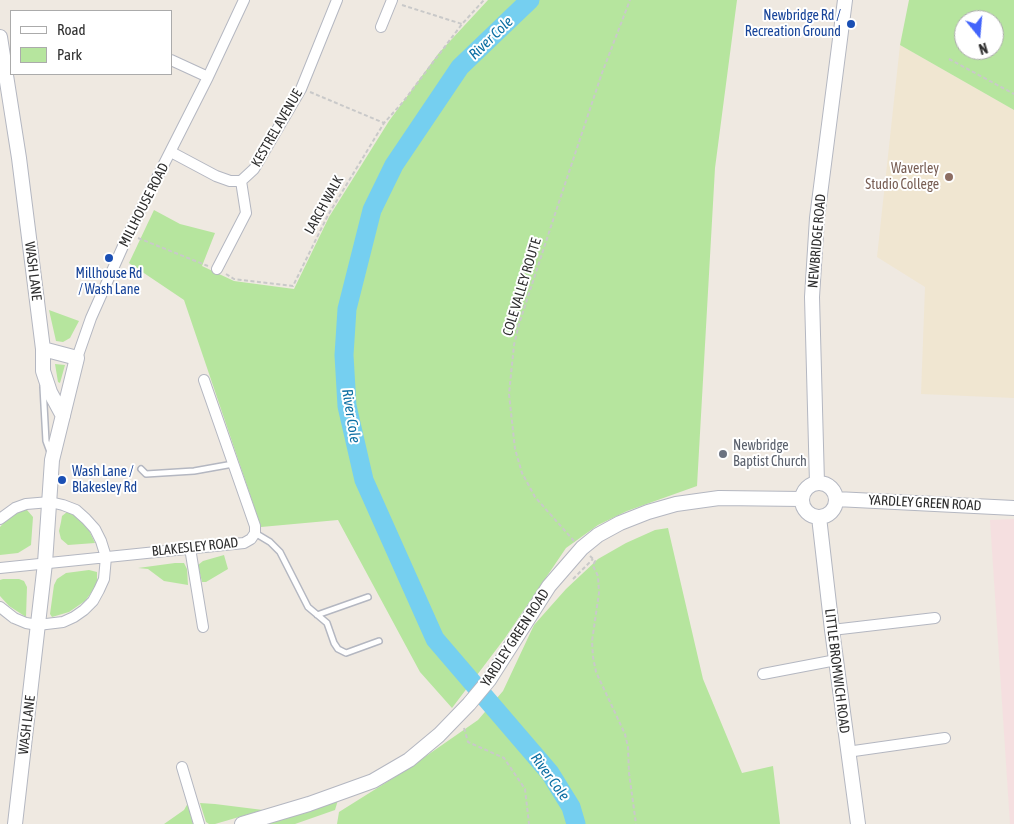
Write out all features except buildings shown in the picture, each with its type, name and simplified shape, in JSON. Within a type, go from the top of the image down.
[{"type":"street","name":"MILLHOUSE ROAD","points":[[63,416],[77,358],[90,318],[128,235],[171,152],[244,0]]},
{"type":"street","name":"KESTREL AVENUE","points":[[171,152],[216,176],[230,181],[241,181],[254,170],[301,88],[337,0]]},
{"type":"street","name":"NEWBRIDGE ROAD","points":[[817,483],[812,297],[817,218],[845,0]]},
{"type":"street","points":[[382,27],[392,1]]},
{"type":"street","name":"WASH LANE","points":[[4,44],[43,350],[45,379],[63,416],[52,460],[45,563],[15,824]]},
{"type":"street","points":[[172,60],[208,77]]},
{"type":"street","points":[[218,269],[246,213],[241,181]]},
{"type":"street","points":[[43,350],[77,358]]},
{"type":"street","name":"BLAKESLEY ROAD","points":[[0,568],[244,543],[251,540],[255,533],[255,526],[204,380]]},
{"type":"street","points":[[817,483],[830,486],[836,499],[833,510],[829,514],[819,517],[810,514],[802,505],[803,493],[808,487],[817,483]]},
{"type":"street","name":"YARDLEY GREEN ROAD","points":[[242,824],[318,801],[373,781],[408,760],[439,735],[489,680],[549,586],[582,548],[598,535],[620,523],[676,504],[719,498],[802,499]]},
{"type":"street","name":"YARDLEY GREEN ROAD","points":[[836,499],[1014,508]]},
{"type":"street","points":[[0,519],[15,508],[26,504],[50,502],[64,505],[76,510],[86,518],[98,535],[106,557],[104,579],[93,601],[84,610],[63,622],[38,625],[14,618],[0,607]]},
{"type":"street","name":"LITTLE BROMWICH ROAD","points":[[819,517],[847,752],[858,824]]},
{"type":"street","points":[[190,548],[203,627]]},
{"type":"street","points":[[832,630],[935,618]]},
{"type":"street","points":[[763,674],[836,660]]},
{"type":"street","points":[[847,752],[945,738]]},
{"type":"street","points":[[182,766],[199,824]]},
{"type":"lane","points":[[45,379],[43,387],[46,441],[52,460]]},
{"type":"lane","points":[[141,469],[146,474],[194,471],[233,464]]},
{"type":"lane","points":[[255,533],[270,542],[280,552],[308,607],[327,623],[338,649],[346,653],[379,641]]},
{"type":"lane","points":[[317,615],[368,597]]},
{"type":"path","name":"LARCH WALK","points":[[128,235],[218,269],[234,279],[294,286],[328,215],[384,123],[403,102],[462,24],[484,0]]},
{"type":"path","name":"COLE VALLEY ROUTE","points":[[630,0],[602,73],[519,324],[514,345],[509,394],[515,449],[522,472],[535,497],[595,561],[592,566],[598,576],[599,592],[592,641],[593,658],[598,678],[625,734],[636,824]]},
{"type":"path","points":[[392,1],[462,24]]},
{"type":"path","points":[[949,59],[1014,94]]},
{"type":"path","points":[[301,88],[384,123]]},
{"type":"path","points":[[463,723],[468,742],[504,758],[525,789],[529,824]]},
{"type":"shaded area","name":"Waverley Studio College","points":[[900,45],[1014,110],[1014,398],[921,394],[925,287],[877,257]]},
{"type":"shaded area","points":[[1014,519],[1014,824],[1010,824],[990,520]]},
{"type":"green space","points":[[488,0],[737,0],[715,168],[697,486],[627,511],[598,525],[566,548],[505,638],[452,708],[420,672],[338,520],[261,527],[184,300],[129,263],[154,210],[180,224],[215,233],[202,266],[234,281],[294,289],[329,217],[389,121],[438,54]]},
{"type":"green space","points":[[909,0],[1014,0],[1014,110],[900,45]]},
{"type":"green space","points":[[49,310],[79,321],[70,338],[63,342],[56,341]]},
{"type":"green space","points":[[55,364],[65,365],[60,383],[58,382]]},
{"type":"green space","points":[[23,510],[27,510],[33,517],[31,545],[18,553],[0,555],[0,527],[8,518]]},
{"type":"green space","points":[[67,512],[75,515],[88,528],[95,543],[68,545],[61,539],[59,531],[62,516]]},
{"type":"green space","points":[[668,528],[703,679],[742,773],[773,766],[780,824],[337,824],[339,812],[406,770],[478,720],[503,691],[534,625],[566,589],[598,559],[626,543],[655,530]]},
{"type":"green space","points":[[224,555],[228,569],[206,582],[202,582],[198,565],[203,561]]},
{"type":"green space","points":[[184,563],[187,569],[188,585],[164,581],[148,569],[138,568]]},
{"type":"green space","points":[[89,570],[97,572],[97,585],[85,601],[69,612],[52,617],[50,614],[54,585],[57,579],[66,573]]},
{"type":"green space","points":[[19,579],[24,581],[27,587],[26,617],[9,606],[0,596],[0,580]]},
{"type":"green space","points":[[338,800],[335,810],[295,824],[264,824]]},
{"type":"green space","points":[[188,803],[193,824],[164,824],[184,810]]},
{"type":"green space","points":[[200,803],[263,810],[215,824],[209,824],[206,822]]},
{"type":"waterway","name":"River Cole","points":[[530,0],[460,67],[394,165],[372,210],[347,309],[344,355],[347,406],[364,480],[435,639],[550,773],[571,807],[576,824]]},
{"type":"place","name":"Newbridge Rd / Recreation Ground","points":[[851,24]]},
{"type":"place","name":"Waverley Studio College","points":[[949,177]]},
{"type":"place","name":"Millhouse Rd / Wash Lane","points":[[109,258]]},
{"type":"place","name":"Newbridge Baptist Church","points":[[723,454]]},
{"type":"place","name":"Wash Lane / Blakesley Rd","points":[[62,480]]}]
